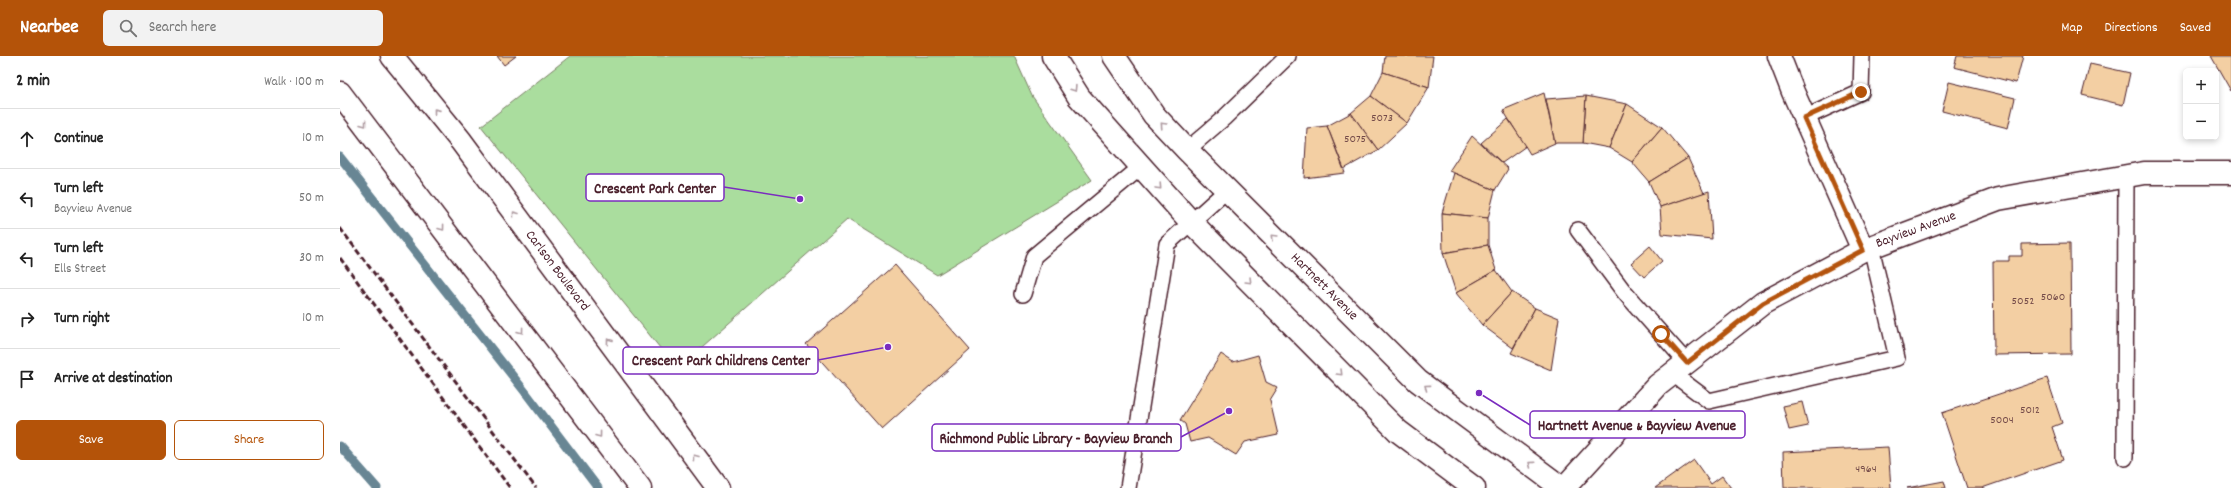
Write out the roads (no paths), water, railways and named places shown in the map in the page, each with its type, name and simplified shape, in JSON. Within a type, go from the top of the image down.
[{"type":"street","name":"Carlson Boulevard","points":[[392,56],[461,141],[718,488]]},
{"type":"street","points":[[1053,56],[1079,97],[1190,221],[1398,431],[1474,488]]},
{"type":"street","name":"Hartnett Avenue","points":[[1114,56],[1154,115],[1187,150],[1418,381],[1563,488]]},
{"type":"street","points":[[1779,56],[1804,118],[1867,248]]},
{"type":"street","points":[[340,93],[640,488]]},
{"type":"street","name":"Bayview Avenue","points":[[1563,488],[1658,385],[1763,303],[1867,248],[1998,200],[2126,176],[2144,174],[2231,173]]},
{"type":"lane","points":[[1187,150],[1224,118],[1288,56]]},
{"type":"lane","points":[[1804,118],[1861,92],[1862,56]]},
{"type":"lane","points":[[1023,294],[1034,256],[1141,167]]},
{"type":"lane","points":[[2125,458],[2126,176]]},
{"type":"lane","points":[[1128,488],[1167,244],[1190,221],[1227,190]]},
{"type":"lane","points":[[1578,230],[1680,368],[1709,400],[1896,358],[1867,248]]},
{"type":"waterway","points":[[340,157],[526,393],[598,488]]},
{"type":"waterway","points":[[340,446],[377,488]]},
{"type":"railway","points":[[340,228],[536,488]]},
{"type":"railway","points":[[340,258],[510,488]]},
{"type":"place","name":"Crescent Park Center","points":[[800,199]]},
{"type":"place","name":"Crescent Park Childrens Center","points":[[888,347]]},
{"type":"place","name":"Hartnett Avenue & Bayview Avenue","points":[[1479,393]]},
{"type":"place","name":"Richmond Public Library - Bayview Branch","points":[[1229,411]]}]
